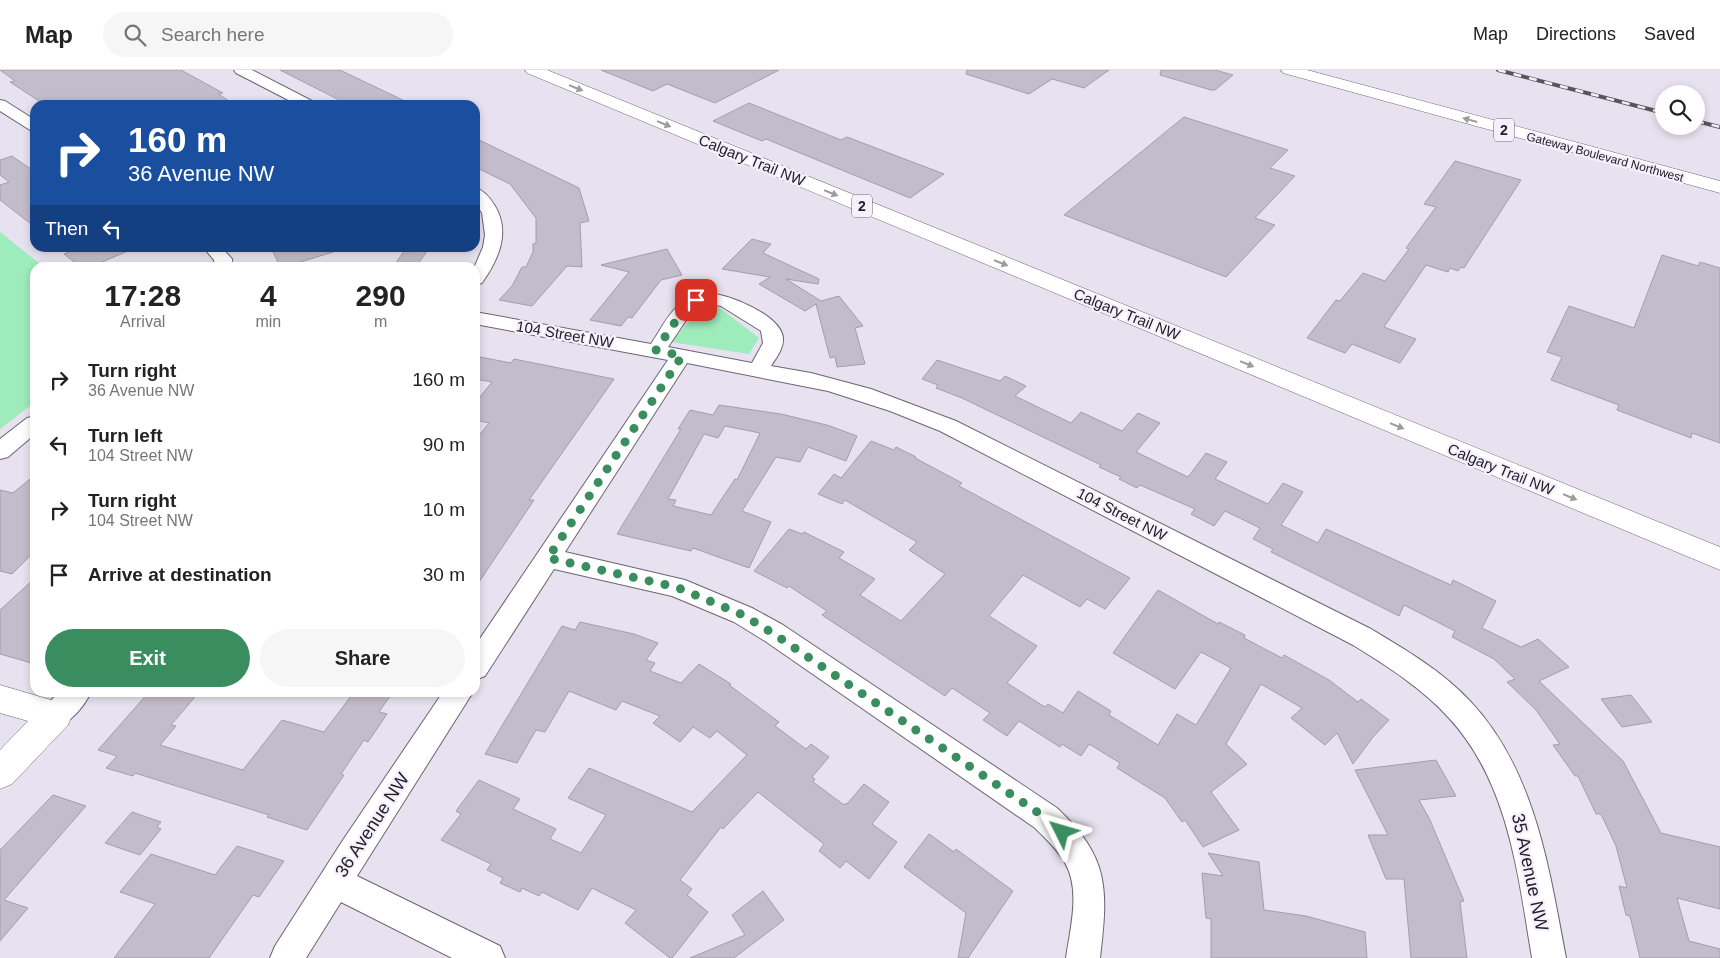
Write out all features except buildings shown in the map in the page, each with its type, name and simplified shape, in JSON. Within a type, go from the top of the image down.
[{"type":"main road","name":"Calgary Trail NW","points":[[533,70],[1720,559]]},
{"type":"main road","name":"Gateway Boulevard Northwest","points":[[1289,70],[1720,187]]},
{"type":"main road","points":[[0,699],[66,704]]},
{"type":"main road","points":[[0,773],[66,704]]},
{"type":"street","points":[[241,70],[299,100]]},
{"type":"street","points":[[0,104],[30,124]]},
{"type":"street","points":[[480,199],[488,209],[495,232],[492,252],[480,271]]},
{"type":"street","points":[[656,350],[684,309],[691,303],[702,298],[720,298],[768,327],[773,333],[774,342],[758,370]]},
{"type":"street","name":"104 Street NW","points":[[480,319],[656,350],[828,384],[873,396],[948,426],[1362,637],[1396,657],[1425,678],[1460,711]]},
{"type":"street","points":[[480,660],[682,356]]},
{"type":"street","points":[[0,451],[30,427]]},
{"type":"street","points":[[548,558],[676,587],[743,615],[1046,818],[1062,832],[1077,850],[1087,878],[1090,900],[1083,958]]},
{"type":"street","name":"36 Avenue NW","points":[[287,958],[456,697]]},
{"type":"street","name":"35 Avenue NW","points":[[1460,711],[1484,741],[1502,772],[1516,805],[1528,845],[1549,958]]},
{"type":"street","points":[[335,882],[488,958]]},
{"type":"green space","points":[[0,232],[38,262],[30,262],[30,406],[0,429]]},
{"type":"green space","points":[[720,308],[759,338],[749,354],[671,342],[700,310]]},
{"type":"railway","points":[[1498,70],[1655,111]]},
{"type":"railway","points":[[1705,123],[1720,127]]},
{"type":"route","points":[[696,300],[684,309],[656,350],[682,356],[548,558],[653,580],[697,595],[743,615],[1046,818],[1062,832]]}]
